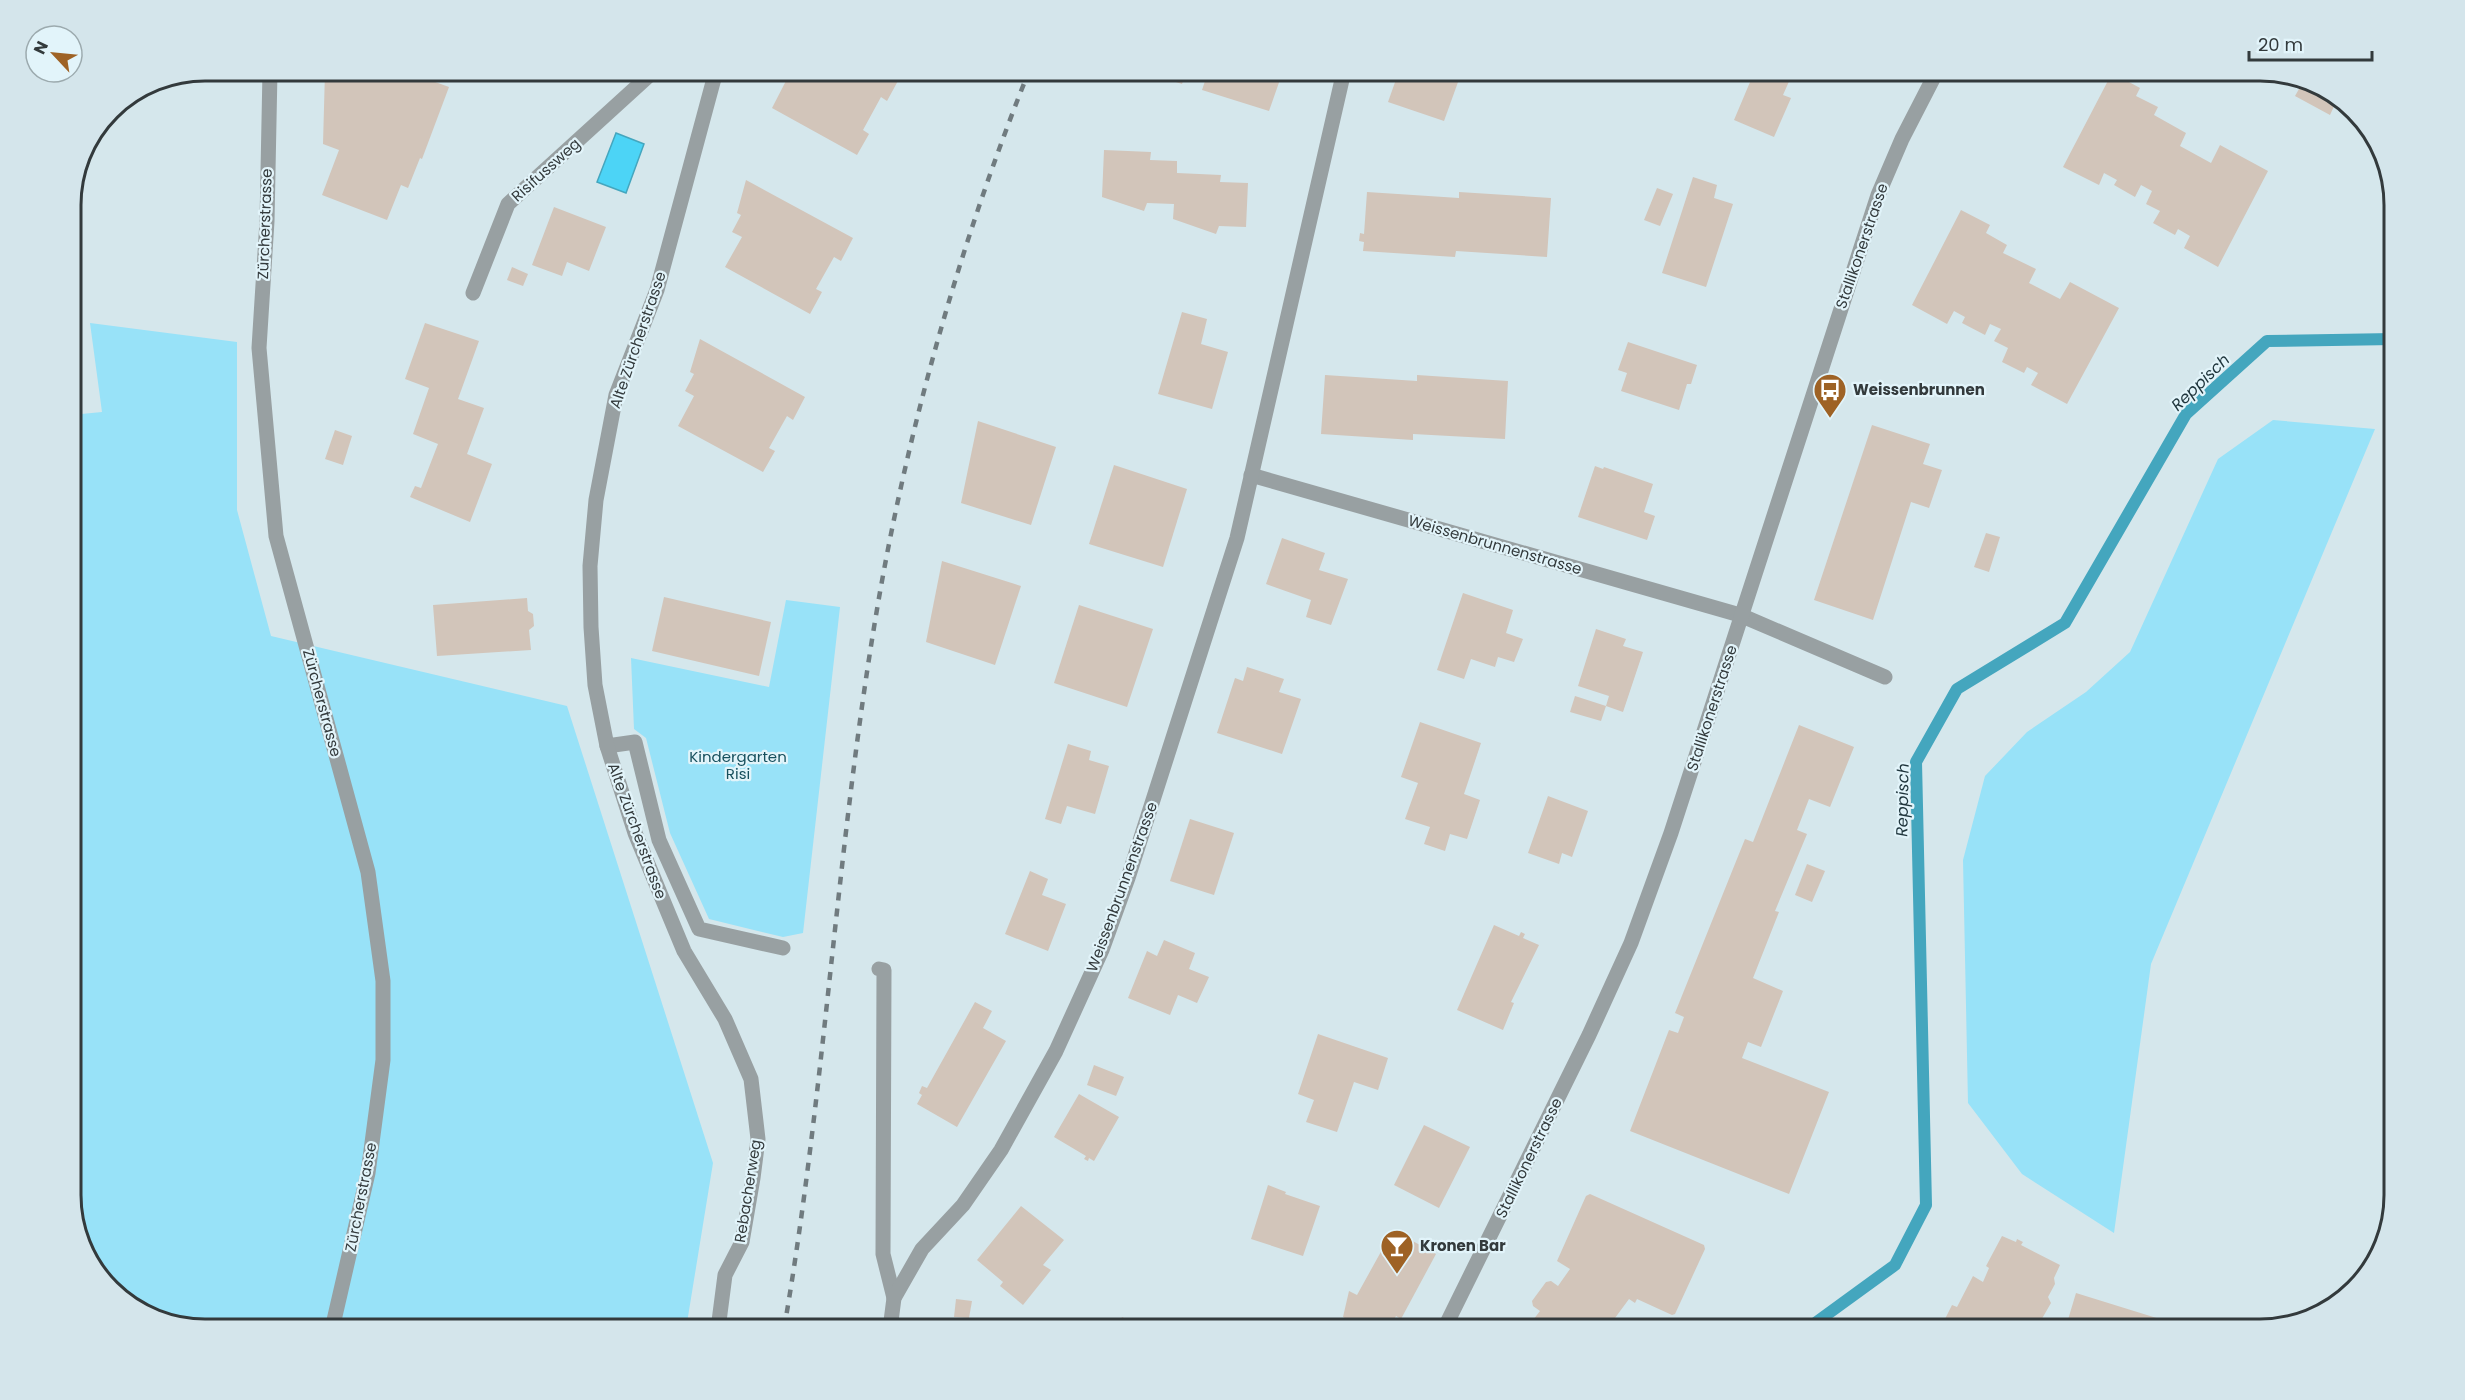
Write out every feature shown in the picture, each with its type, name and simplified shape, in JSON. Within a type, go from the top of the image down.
[{"type":"street","name":"Zürcherstrasse","points":[[270,81],[267,221],[259,348],[276,536],[368,872],[383,981],[383,1060],[368,1173],[334,1319]]},
{"type":"street","name":"Risifussweg","points":[[473,293],[508,204],[642,81]]},
{"type":"street","name":"Alte Zürcherstrasse","points":[[713,81],[657,290],[616,395],[596,501],[590,566],[595,685],[607,746],[635,833],[684,951],[725,1019]]},
{"type":"street","name":"Weissenbrunnenstrasse","points":[[891,1319],[894,1298],[922,1249],[963,1205],[1002,1150],[1056,1051],[1102,950],[1128,878],[1237,538],[1341,81]]},
{"type":"street","name":"Stallikonerstrasse","points":[[1449,1319],[1589,1035],[1631,943],[1671,833],[1878,195],[1902,139],[1931,81]]},
{"type":"street","name":"Weissenbrunnenstrasse","points":[[1251,475],[1740,615],[1885,677]]},
{"type":"street","points":[[607,746],[635,742],[659,840],[699,929],[783,948]]},
{"type":"street","points":[[879,969],[884,970],[883,1254],[894,1298]]},
{"type":"street","name":"Rebacherweg","points":[[719,1319],[725,1275],[742,1242],[758,1139],[751,1079],[725,1019]]},
{"type":"green space","points":[[90,323],[237,342],[237,510],[271,636],[567,706],[713,1163],[688,1319],[189,1318],[157,1310],[143,1302],[117,1283],[107,1271],[90,1243],[81,1203],[81,414],[102,412]]},
{"type":"green space","points":[[2273,420],[2375,429],[2151,964],[2114,1233],[2022,1174],[1968,1103],[1963,860],[1985,776],[2027,732],[2086,692],[2130,652],[2218,459]]},
{"type":"green space","name":"Kindergarten Risi","points":[[786,600],[840,607],[803,933],[783,937],[709,919],[670,833],[646,738],[634,729],[631,658],[769,687]]},
{"type":"shaded area","points":[[616,133],[644,144],[626,193],[597,182]]},
{"type":"building","points":[[325,81],[432,81],[449,87],[422,159],[420,158],[408,188],[401,185],[387,220],[322,195],[339,150],[323,144]]},
{"type":"building","points":[[786,81],[898,81],[887,101],[881,97],[863,130],[869,134],[857,155],[772,108]]},
{"type":"building","points":[[1205,81],[1280,81],[1269,111],[1202,90]]},
{"type":"building","points":[[1395,81],[1458,81],[1444,121],[1388,102]]},
{"type":"building","points":[[1750,81],[1789,81],[1783,95],[1791,98],[1774,137],[1734,120]]},
{"type":"building","points":[[2108,81],[2130,81],[2140,88],[2136,96],[2158,107],[2154,115],[2186,133],[2180,146],[2211,163],[2220,145],[2268,171],[2218,267],[2184,248],[2190,236],[2178,229],[2175,235],[2153,223],[2160,211],[2146,204],[2152,191],[2141,185],[2135,197],[2114,185],[2117,180],[2104,173],[2099,185],[2063,167]]},
{"type":"building","points":[[2300,87],[2334,106],[2330,115],[2295,96]]},
{"type":"building","points":[[1104,150],[1151,152],[1150,160],[1177,161],[1177,173],[1221,175],[1220,182],[1248,183],[1246,227],[1219,226],[1216,234],[1173,219],[1174,204],[1147,203],[1144,211],[1102,197]]},
{"type":"building","points":[[1693,177],[1717,185],[1714,198],[1733,204],[1706,287],[1662,273]]},
{"type":"building","points":[[746,180],[853,238],[841,261],[834,257],[816,289],[822,292],[810,314],[725,267],[742,237],[732,232],[741,215],[737,213]]},
{"type":"building","points":[[1657,188],[1673,194],[1660,226],[1644,220]]},
{"type":"building","points":[[1367,192],[1459,198],[1459,192],[1551,198],[1547,257],[1456,251],[1455,257],[1363,251],[1364,242],[1359,241],[1360,233],[1364,234]]},
{"type":"building","points":[[554,207],[606,227],[589,271],[567,262],[562,276],[532,265]]},
{"type":"building","points":[[1961,210],[1990,225],[1986,233],[2007,245],[2003,253],[2036,269],[2029,283],[2060,299],[2070,282],[2119,308],[2067,404],[2031,385],[2038,373],[2027,367],[2024,373],[2002,362],[2008,348],[1994,341],[2001,329],[1990,324],[1985,335],[1962,323],[1965,317],[1954,311],[1947,324],[1912,305]]},
{"type":"building","points":[[512,267],[528,274],[523,286],[507,280]]},
{"type":"building","points":[[1182,312],[1207,319],[1201,344],[1228,352],[1212,409],[1158,394]]},
{"type":"building","points":[[425,323],[479,341],[458,399],[484,408],[467,454],[492,464],[470,522],[410,497],[415,486],[421,488],[438,444],[413,434],[429,388],[405,379]]},
{"type":"building","points":[[700,339],[805,397],[793,420],[787,416],[769,448],[775,451],[763,472],[678,426],[694,396],[685,391],[694,374],[690,372]]},
{"type":"building","points":[[1628,342],[1697,365],[1691,384],[1687,384],[1679,410],[1621,391],[1627,373],[1618,370]]},
{"type":"building","points":[[1325,375],[1417,381],[1417,375],[1508,381],[1505,439],[1413,434],[1413,440],[1321,434]]},
{"type":"building","points":[[978,421],[1056,447],[1031,525],[961,503]]},
{"type":"building","points":[[1872,425],[1930,444],[1923,464],[1942,470],[1929,508],[1911,502],[1873,620],[1814,600]]},
{"type":"building","points":[[335,430],[352,436],[343,465],[325,459]]},
{"type":"building","points":[[1114,465],[1187,489],[1163,567],[1089,544]]},
{"type":"building","points":[[1595,466],[1653,484],[1644,512],[1655,516],[1647,540],[1578,517]]},
{"type":"building","points":[[1986,533],[2000,537],[1989,572],[1974,567]]},
{"type":"building","points":[[1282,538],[1325,553],[1319,570],[1348,579],[1331,625],[1306,617],[1311,600],[1266,584]]},
{"type":"building","points":[[942,561],[1021,586],[995,665],[926,642]]},
{"type":"building","points":[[1463,593],[1513,610],[1506,633],[1523,639],[1514,662],[1498,657],[1495,667],[1471,659],[1464,679],[1437,670]]},
{"type":"building","points":[[664,597],[771,622],[759,676],[652,651]]},
{"type":"building","points":[[527,598],[528,611],[533,614],[534,626],[529,630],[531,650],[437,656],[433,605]]},
{"type":"building","points":[[1079,605],[1153,629],[1127,707],[1054,683]]},
{"type":"building","points":[[1596,629],[1626,639],[1623,646],[1643,652],[1623,712],[1606,706],[1609,696],[1578,686]]},
{"type":"building","points":[[1247,667],[1284,679],[1279,692],[1301,699],[1282,754],[1217,733],[1235,678],[1243,681]]},
{"type":"building","points":[[1575,696],[1606,706],[1601,721],[1570,712]]},
{"type":"building","points":[[1420,722],[1481,743],[1464,794],[1480,800],[1467,839],[1450,834],[1445,851],[1424,844],[1430,827],[1405,819],[1418,783],[1401,777]]},
{"type":"building","points":[[1799,725],[1854,747],[1830,807],[1809,799],[1797,830],[1807,834],[1775,911],[1779,912],[1753,978],[1783,991],[1761,1047],[1748,1042],[1742,1058],[1829,1092],[1789,1194],[1630,1131],[1669,1030],[1678,1033],[1684,1017],[1675,1013],[1745,839],[1753,842]]},
{"type":"building","points":[[1068,744],[1091,751],[1089,760],[1109,766],[1095,814],[1067,806],[1061,824],[1045,819]]},
{"type":"building","points":[[1548,796],[1588,811],[1572,857],[1562,853],[1559,864],[1528,853]]},
{"type":"building","points":[[1190,819],[1234,833],[1214,895],[1170,881]]},
{"type":"building","points":[[1807,864],[1825,871],[1812,902],[1795,895]]},
{"type":"building","points":[[1030,871],[1048,879],[1042,895],[1066,904],[1048,951],[1005,934]]},
{"type":"building","points":[[1494,925],[1519,936],[1521,932],[1525,934],[1523,938],[1539,945],[1511,1002],[1514,1003],[1503,1030],[1457,1010]]},
{"type":"building","points":[[1164,940],[1195,953],[1189,969],[1209,977],[1197,1003],[1178,995],[1170,1015],[1128,998],[1147,951],[1157,956]]},
{"type":"building","points":[[975,1002],[992,1011],[983,1028],[1006,1041],[957,1127],[917,1104],[922,1095],[919,1093],[922,1086],[927,1088]]},
{"type":"building","points":[[1318,1034],[1388,1058],[1378,1090],[1354,1082],[1337,1132],[1306,1122],[1314,1100],[1298,1094]]},
{"type":"building","points":[[1094,1065],[1124,1077],[1116,1096],[1087,1085]]},
{"type":"building","points":[[1079,1094],[1119,1117],[1094,1161],[1089,1158],[1088,1161],[1084,1159],[1086,1156],[1054,1137]]},
{"type":"building","points":[[1424,1125],[1470,1147],[1439,1208],[1394,1185]]},
{"type":"building","points":[[1268,1185],[1286,1192],[1285,1194],[1320,1206],[1303,1256],[1251,1239]]},
{"type":"building","points":[[1590,1194],[1704,1245],[1705,1249],[1675,1314],[1672,1315],[1637,1299],[1635,1303],[1629,1299],[1616,1319],[1534,1319],[1540,1311],[1533,1306],[1532,1301],[1546,1282],[1551,1281],[1558,1286],[1570,1269],[1557,1261],[1586,1196]]},
{"type":"building","points":[[1021,1206],[1064,1240],[1043,1265],[1051,1270],[1023,1305],[1000,1286],[1003,1282],[977,1260]]},
{"type":"building","name":"Kronen Bar","points":[[1393,1230],[1436,1254],[1401,1319],[1396,1316],[1394,1319],[1347,1319],[1343,1317],[1349,1291],[1357,1295]]},
{"type":"building","points":[[2002,1236],[2016,1242],[2017,1239],[2023,1242],[2021,1245],[2060,1265],[2054,1278],[2055,1284],[2048,1297],[2051,1303],[2042,1319],[1945,1319],[1952,1305],[1957,1307],[1973,1276],[1983,1282],[1989,1268],[1986,1266]]},
{"type":"building","points":[[2076,1293],[2160,1319],[2068,1319]]},
{"type":"building","points":[[956,1299],[972,1301],[969,1318],[954,1317]]},
{"type":"waterway","name":"Reppisch","points":[[1821,1319],[1895,1265],[1926,1205],[1916,762],[1957,689],[2065,623],[2186,414],[2267,341],[2384,339]]},
{"type":"railway","points":[[786,1319],[811,1145],[853,776],[880,592],[907,460],[941,327],[982,197],[1025,81]]},
{"type":"place","name":"Weissenbrunnen","points":[[1830,419]]},
{"type":"place","name":"Kronen Bar","points":[[1397,1275]]}]
